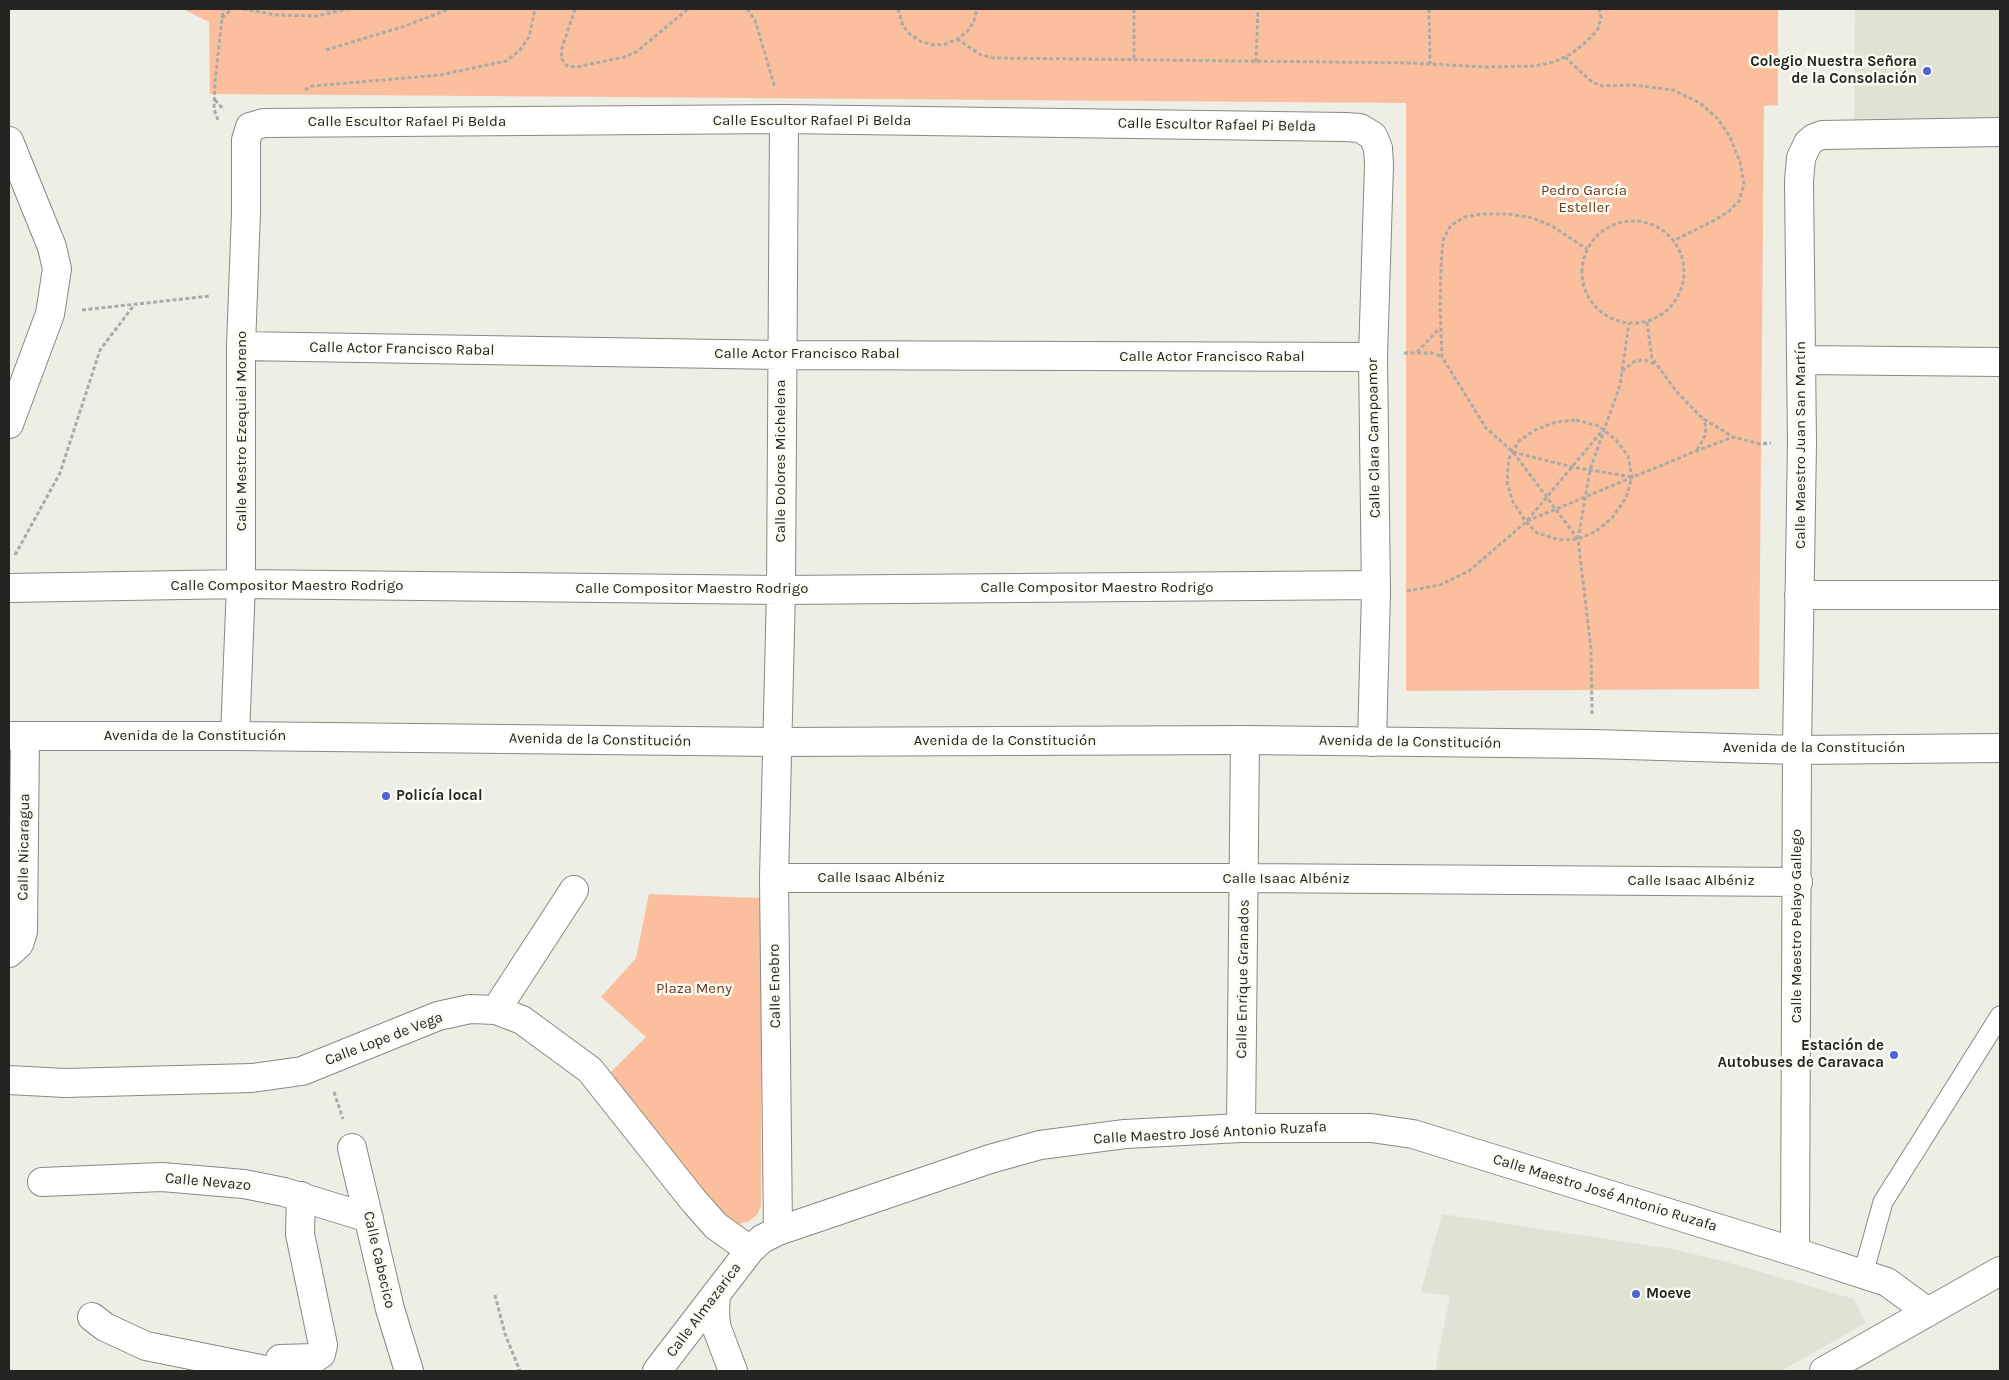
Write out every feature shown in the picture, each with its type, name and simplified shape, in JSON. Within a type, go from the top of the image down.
[{"type":"street","name":"Calle Escultor Rafael Pi Belda","points":[[250,127],[264,123],[784,120],[1345,127],[1360,128],[1373,136]]},
{"type":"street","name":"Calle Dolores Michelena","points":[[777,742],[781,590],[784,120]]},
{"type":"street","name":"Calle Mestro Ezequiel Moreno","points":[[235,736],[241,584],[241,346],[246,212],[246,140],[250,127]]},
{"type":"street","name":"Calle Maestro Juan San Martín","points":[[1797,750],[1802,443],[1799,181],[1801,158],[1808,143],[1822,135],[2000,132]]},
{"type":"street","name":"Calle Clara Campoamor","points":[[1372,742],[1376,589],[1373,357],[1379,164],[1378,148],[1373,136]]},
{"type":"street","points":[[9,141],[52,247],[57,269],[50,314],[9,424]]},
{"type":"street","name":"Calle Actor Francisco Rabal","points":[[241,346],[781,355],[1373,357]]},
{"type":"street","points":[[1802,360],[2000,362]]},
{"type":"street","name":"Calle Compositor Maestro Rodrigo","points":[[9,588],[241,584],[781,590],[1376,589]]},
{"type":"street","points":[[1799,595],[2000,595]]},
{"type":"street","name":"Avenida de la Constitución","points":[[17,736],[235,736],[777,742],[1245,740],[1592,744],[1797,750],[2000,748]]},
{"type":"street","name":"Calle Nicaragua","points":[[9,953],[19,944],[23,932],[17,736]]},
{"type":"street","name":"Calle Enrique Granados","points":[[1241,1128],[1245,740]]},
{"type":"street","name":"Calle Enebro","points":[[777,742],[774,878],[778,1231]]},
{"type":"street","name":"Calle Maestro Pelayo Gallego","points":[[1796,1252],[1797,750]]},
{"type":"street","name":"Calle Isaac Albéniz","points":[[774,878],[1244,878],[1798,882]]},
{"type":"street","points":[[496,1010],[574,890]]},
{"type":"street","name":"Calle Lope de Vega","points":[[9,1080],[65,1083],[252,1078],[302,1070],[324,1063],[438,1016],[470,1009],[496,1010],[522,1020],[590,1070],[693,1200],[716,1226],[750,1250]]},
{"type":"street","name":"Calle Maestro José Antonio Ruzafa","points":[[750,1250],[762,1239],[778,1231],[990,1158],[1040,1145],[1125,1134],[1241,1128],[1371,1128],[1414,1134],[1887,1282],[1928,1312]]},
{"type":"street","name":"Calle Cabecico","points":[[352,1148],[390,1309],[409,1371]]},
{"type":"street","name":"Calle Nevazo","points":[[42,1182],[162,1178],[244,1184],[301,1196],[369,1218]]},
{"type":"street","points":[[281,1371],[280,1359],[315,1358],[322,1354],[323,1345],[300,1234],[301,1196]]},
{"type":"street","name":"Calle Almazarica","points":[[658,1371],[750,1250]]},
{"type":"street","points":[[1824,1371],[2000,1271]]},
{"type":"street","points":[[716,1294],[714,1311],[716,1326],[733,1371]]},
{"type":"street","points":[[92,1317],[106,1327],[146,1346],[270,1371]]},
{"type":"lane","points":[[1862,1274],[1883,1202],[2000,1016]]},
{"type":"path","points":[[214,100],[223,9]]},
{"type":"path","points":[[221,18],[232,9]]},
{"type":"path","points":[[243,9],[277,15],[317,16],[348,9]]},
{"type":"path","points":[[326,9],[338,11]]},
{"type":"path","points":[[326,50],[405,26],[448,9]]},
{"type":"path","points":[[295,123],[295,99],[300,92],[312,86],[440,75],[506,61],[519,51],[529,37],[535,9]]},
{"type":"path","points":[[575,9],[562,48],[561,58],[567,66],[576,68],[624,57],[636,52],[688,9]]},
{"type":"path","points":[[747,9],[755,20]]},
{"type":"path","points":[[751,9],[784,120]]},
{"type":"path","points":[[898,9],[903,26],[911,35],[922,42],[940,44],[957,40],[967,32],[974,21],[977,9]]},
{"type":"path","points":[[1134,9],[1134,61]]},
{"type":"path","points":[[1256,62],[1258,9]]},
{"type":"path","points":[[1429,9],[1430,64]]},
{"type":"path","points":[[957,40],[981,55],[994,58],[1430,64],[1484,67],[1535,66],[1554,62],[1565,57],[1588,41],[1598,29],[1601,18],[1599,9]]},
{"type":"path","points":[[1565,57],[1592,82],[1602,86],[1634,85],[1673,90],[1700,103],[1718,119],[1730,137],[1740,162],[1744,184],[1739,201],[1728,212],[1673,241]]},
{"type":"path","points":[[1578,540],[1513,452],[1486,428],[1442,357],[1440,327],[1443,240],[1451,225],[1465,217],[1483,214],[1509,214],[1533,218],[1552,226],[1587,249]]},
{"type":"path","points":[[1628,221],[1645,222],[1660,229],[1673,241],[1681,256],[1684,272],[1681,289],[1674,303],[1662,315],[1647,322],[1629,323],[1613,319],[1599,311],[1588,298],[1582,282],[1582,265],[1587,249],[1597,235],[1611,226],[1628,221]]},
{"type":"path","points":[[50,314],[243,292]]},
{"type":"path","points":[[13,557],[60,473],[100,350],[134,305]]},
{"type":"path","points":[[1647,322],[1652,358],[1676,391],[1702,418],[1733,437],[1760,444],[1802,443]]},
{"type":"path","points":[[1592,744],[1591,649],[1578,540],[1590,470],[1620,386],[1629,323]]},
{"type":"path","points":[[1440,327],[1417,352],[1433,353],[1442,357]]},
{"type":"path","points":[[1622,371],[1635,361],[1645,360],[1657,365]]},
{"type":"path","points":[[1696,451],[1705,436],[1706,427],[1702,418]]},
{"type":"path","points":[[1576,420],[1598,426],[1603,430],[1616,440],[1628,456],[1632,477],[1626,498],[1612,518],[1595,532],[1578,540],[1560,540],[1536,533],[1513,502],[1507,482],[1510,458],[1519,442],[1535,430],[1556,422],[1576,420]]},
{"type":"path","points":[[1376,589],[1410,591],[1440,584],[1469,570],[1526,522],[1603,430]]},
{"type":"path","points":[[1526,522],[1733,437]]},
{"type":"path","points":[[1513,452],[1572,467],[1632,477]]},
{"type":"path","points":[[324,1063],[352,1148]]},
{"type":"path","points":[[495,1296],[505,1334],[520,1371]]},
{"type":"shaded area","name":"Colegio Nuestra Señora de la Consolación","points":[[1855,9],[2000,9],[2000,132],[1854,133]]},
{"type":"shaded area","name":"Moeve","points":[[1442,1214],[1672,1249],[1723,1261],[1854,1299],[1866,1323],[1781,1371],[1435,1371],[1450,1296],[1421,1292]]},
{"type":"green space","name":"Pedro García Esteller","points":[[183,9],[1778,9],[1778,105],[1764,106],[1759,689],[1406,691],[1406,103],[210,94],[209,22]]},
{"type":"green space","name":"Plaza Meny","points":[[649,894],[761,898],[761,1206],[757,1215],[749,1221],[739,1224],[729,1223],[608,1075],[646,1037],[601,997],[636,958]]},
{"type":"place","name":"Colegio Nuestra Señora de la Consolación","points":[[1927,71]]},
{"type":"place","name":"Policía local","points":[[386,796]]},
{"type":"place","name":"Estación de Autobuses de Caravaca","points":[[1894,1055]]},
{"type":"place","name":"Moeve","points":[[1636,1294]]}]
